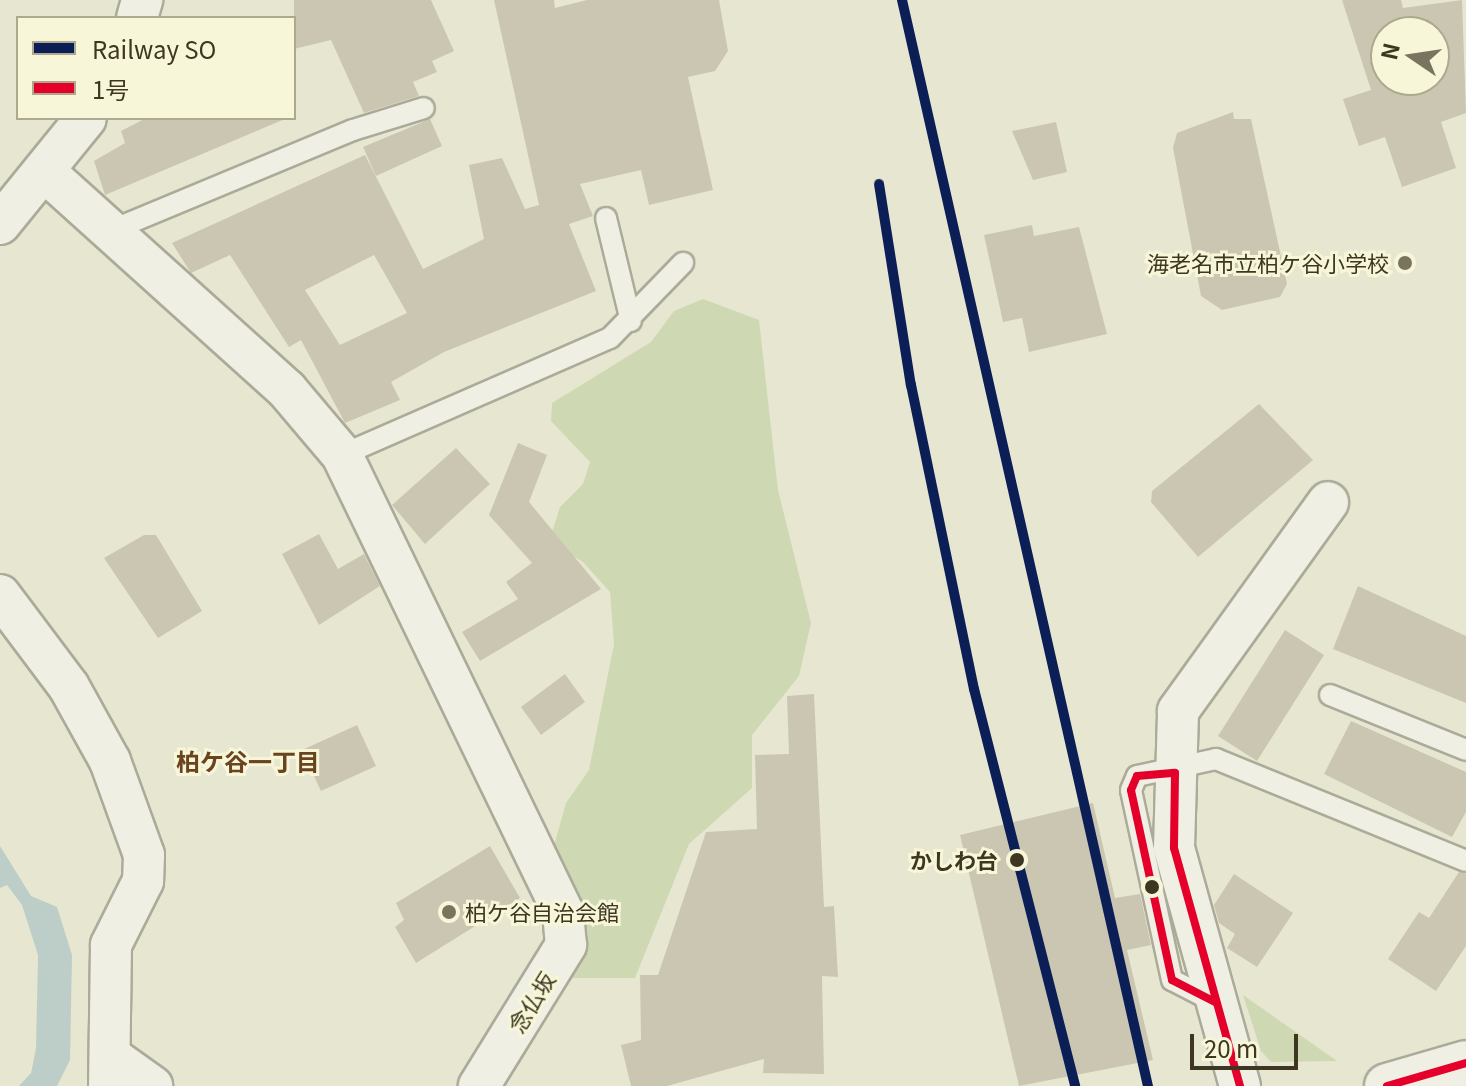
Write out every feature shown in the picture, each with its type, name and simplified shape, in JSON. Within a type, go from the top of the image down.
[{"type":"street","points":[[0,224],[84,120]]},
{"type":"street","points":[[44,171],[287,390],[342,455]]},
{"type":"street","name":"念仏坂","points":[[342,455],[563,912],[566,945],[479,1086]]},
{"type":"street","points":[[1240,1086],[1174,848],[1178,711],[1328,502]]},
{"type":"street","points":[[0,595],[42,642],[76,699],[110,761],[144,855],[143,881],[111,945],[109,1071],[152,1086]]},
{"type":"street","points":[[1387,1086],[1466,1063]]},
{"type":"lane","points":[[110,231],[353,130],[424,108]]},
{"type":"lane","points":[[606,218],[631,321]]},
{"type":"lane","points":[[342,455],[610,338],[631,321],[683,263]]},
{"type":"lane","points":[[1330,695],[1466,750]]},
{"type":"lane","points":[[1175,773],[1216,759],[1466,861]]},
{"type":"green space","points":[[703,299],[759,320],[778,490],[811,623],[799,676],[752,735],[752,788],[689,844],[635,978],[564,978],[553,849],[566,803],[589,770],[614,644],[610,592],[583,562],[549,542],[560,507],[583,484],[590,462],[551,421],[552,403],[651,342],[674,311]]},
{"type":"green space","points":[[1243,995],[1337,1061],[1271,1062],[1261,1051]]},
{"type":"shaded area","points":[[0,846],[31,896],[57,907],[72,955],[70,1060],[57,1086],[19,1086],[31,1073],[36,1048],[38,955],[22,905],[7,885],[0,888]]},
{"type":"building","points":[[294,0],[431,0],[454,51],[432,61],[437,72],[413,82],[419,96],[364,113],[331,40],[296,49]]},
{"type":"building","points":[[494,0],[554,0],[555,8],[587,0],[719,0],[728,51],[715,71],[688,77],[713,190],[649,205],[641,170],[580,184],[593,216],[569,224],[596,291],[444,352],[391,382],[400,400],[345,423],[301,340],[289,347],[230,255],[191,273],[172,243],[365,155],[423,269],[484,239],[469,165],[502,158],[525,209],[539,205]],"holes":[[[374,255],[407,313],[340,345],[305,290]]]},
{"type":"building","points":[[1342,0],[1401,0],[1403,8],[1462,0],[1466,113],[1441,122],[1456,168],[1402,187],[1385,137],[1359,146],[1343,99],[1370,90],[1370,96],[1450,96],[1450,16],[1370,16],[1370,87]]},
{"type":"building","points":[[1233,112],[1234,119],[1251,119],[1287,284],[1280,297],[1222,310],[1201,296],[1173,148],[1177,133]]},
{"type":"building","points":[[430,119],[442,146],[376,176],[363,147]]},
{"type":"building","points":[[142,120],[283,120],[105,195],[94,161],[125,143],[121,131]]},
{"type":"building","points":[[1056,122],[1067,172],[1033,180],[1012,131]]},
{"type":"building","points":[[1032,225],[1034,236],[1079,227],[1107,334],[1029,352],[1022,318],[1003,322],[984,235]]},
{"type":"building","points":[[1259,404],[1313,460],[1198,557],[1151,502],[1152,491]]},
{"type":"building","points":[[518,443],[547,455],[529,502],[601,589],[480,661],[462,632],[518,599],[506,582],[532,563],[489,515]]},
{"type":"building","points":[[456,448],[490,484],[425,544],[392,505]]},
{"type":"building","points":[[319,534],[338,569],[364,554],[380,586],[319,625],[282,554]]},
{"type":"building","points":[[144,535],[156,535],[202,611],[158,638],[104,558]]},
{"type":"building","points":[[1358,586],[1466,636],[1466,703],[1333,649]]},
{"type":"building","points":[[1285,630],[1324,655],[1257,761],[1218,736]]},
{"type":"building","points":[[565,674],[585,702],[541,735],[521,707]]},
{"type":"building","points":[[814,694],[824,907],[834,906],[838,977],[822,976],[824,1074],[763,1073],[764,1059],[667,1086],[631,1086],[621,1045],[641,1040],[640,975],[658,975],[706,832],[757,829],[755,755],[789,754],[787,696]]},
{"type":"building","points":[[1351,721],[1466,772],[1466,812],[1452,837],[1324,774]]},
{"type":"building","points":[[357,725],[376,766],[321,791],[302,750]]},
{"type":"building","points":[[1093,803],[1115,898],[1140,894],[1151,945],[1127,950],[1153,1060],[1019,1086],[960,835]]},
{"type":"building","name":"柏ケ谷自治会館","points":[[490,846],[520,898],[416,963],[395,927],[404,920],[396,903]]},
{"type":"building","points":[[1459,872],[1466,874],[1466,946],[1436,991],[1388,959],[1419,912],[1429,918]]},
{"type":"building","points":[[1234,874],[1293,913],[1257,967],[1227,948],[1235,934],[1219,923],[1214,905]]},
{"type":"rail line","name":"SO","points":[[902,0],[1148,1086]]},
{"type":"rail line","name":"SO","points":[[879,184],[911,385],[974,689],[1075,1086]]},
{"type":"transit line","name":"1号","points":[[1215,1002],[1172,980],[1131,790],[1137,776],[1175,773],[1174,848],[1240,1086]]},
{"type":"transit line","name":"1号","points":[[1387,1086],[1466,1063]]},
{"type":"place","name":"海老名市立柏ケ谷小学校","points":[[1405,263]]},
{"type":"place","name":"かしわ台","points":[[1017,860]]},
{"type":"place","name":"柏ケ谷自治会館","points":[[449,912]]},
{"type":"district","name":"柏ケ谷一丁目","points":[[248,761]]}]
